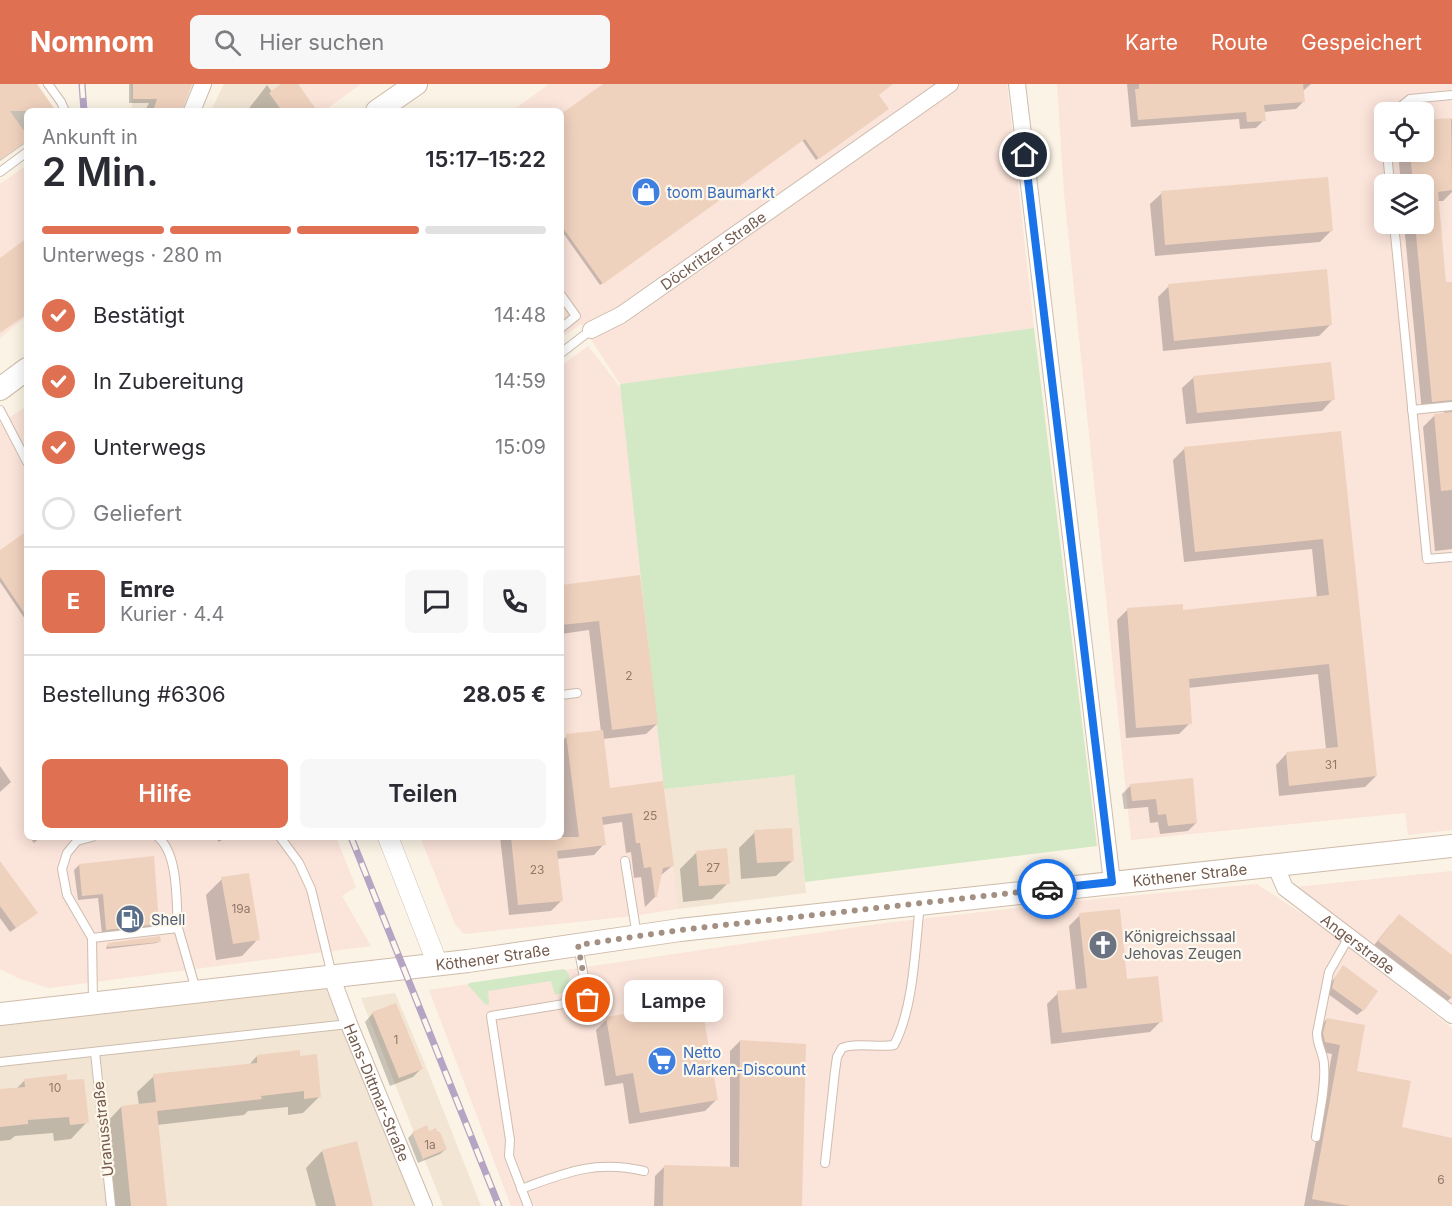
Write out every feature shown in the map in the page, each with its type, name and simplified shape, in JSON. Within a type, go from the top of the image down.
[{"type":"main road","points":[[381,108],[416,84]]},
{"type":"main road","points":[[0,389],[24,371]]},
{"type":"main road","name":"Köthener Straße","points":[[1,1013],[332,978],[637,936],[1452,846]]},
{"type":"street","points":[[193,108],[203,84]]},
{"type":"street","name":"Döckritzer Straße","points":[[591,330],[621,315],[950,84]]},
{"type":"street","points":[[1017,84],[1112,882]]},
{"type":"street","points":[[389,840],[438,965]]},
{"type":"street","name":"Angerstraße","points":[[1275,865],[1285,888],[1452,1015]]},
{"type":"street","name":"Hans-Dittmar-Straße","points":[[332,978],[424,1206]]},
{"type":"lane","points":[[48,84],[64,108]]},
{"type":"lane","points":[[1406,102],[1410,99],[1452,95]]},
{"type":"lane","points":[[0,172],[24,154]]},
{"type":"lane","points":[[1395,234],[1427,559],[1452,557]]},
{"type":"lane","points":[[564,299],[576,316],[564,326]]},
{"type":"lane","points":[[564,351],[591,330]]},
{"type":"lane","points":[[1412,410],[1452,406]]},
{"type":"lane","points":[[0,410],[24,456]]},
{"type":"lane","points":[[564,695],[577,693]]},
{"type":"lane","points":[[81,840],[77,841],[67,853],[62,869],[68,895],[92,938],[93,1003]]},
{"type":"lane","points":[[161,840],[168,848],[172,864],[178,928],[196,991]]},
{"type":"lane","points":[[282,840],[299,863],[311,889],[332,978]]},
{"type":"lane","points":[[625,861],[637,936]]},
{"type":"lane","points":[[825,1162],[837,1057],[842,1048],[849,1045],[881,1047],[894,1045],[900,1033],[908,1007],[920,904]]},
{"type":"lane","points":[[92,938],[178,928]]},
{"type":"lane","points":[[1316,1137],[1324,1074],[1324,1062],[1317,1043],[1317,1033],[1329,972],[1349,937]]},
{"type":"lane","points":[[528,1206],[509,1156],[510,1140],[491,1016],[588,1000],[578,945]]},
{"type":"lane","points":[[0,1062],[349,1024]]},
{"type":"lane","name":"Uranusstraße","points":[[95,1052],[111,1206]]},
{"type":"lane","points":[[521,1189],[565,1173],[594,1167],[621,1166],[644,1171]]},
{"type":"shaded area","points":[[131,84],[193,84],[183,108],[132,108]]},
{"type":"shaded area","points":[[224,84],[299,84],[317,108],[212,108]]},
{"type":"shaded area","points":[[299,84],[361,84],[328,108],[317,108]]},
{"type":"shaded area","points":[[549,84],[1007,84],[1034,328],[620,384],[581,324],[564,336],[564,108],[516,108]]},
{"type":"shaded area","points":[[1057,84],[1452,84],[1452,830],[1408,835],[1405,813],[1131,840],[1064,193]]},
{"type":"shaded area","points":[[24,167],[24,318],[0,338],[0,184]]},
{"type":"shaded area","points":[[588,346],[621,388],[678,909],[464,934],[455,924],[421,840],[564,840],[564,364]]},
{"type":"shaded area","points":[[24,408],[24,840],[337,840],[356,887],[342,896],[371,946],[49,988],[20,979],[0,969],[0,424]]},
{"type":"shaded area","points":[[794,775],[806,893],[678,909],[664,789]]},
{"type":"shaded area","points":[[1452,871],[1452,1015],[1285,888]]},
{"type":"shaded area","points":[[1257,884],[1325,929],[1452,1028],[1452,1206],[511,1206],[429,990],[885,923],[1096,899]]},
{"type":"shaded area","points":[[333,987],[420,1206],[0,1206],[0,1017]]},
{"type":"shaded area","points":[[395,993],[481,1206],[443,1206],[361,998]]},
{"type":"green space","points":[[1034,328],[1097,846],[805,882],[794,775],[664,789],[620,384]]},
{"type":"green space","points":[[564,969],[569,974],[570,990],[555,995],[551,981],[488,991],[489,1004],[486,1005],[468,985],[469,983]]},
{"type":"building","points":[[0,84],[37,84],[54,108],[24,108],[24,111],[10,111],[24,131],[24,143],[0,160]]},
{"type":"building","points":[[133,84],[192,84],[183,108],[154,108],[157,99],[133,99]]},
{"type":"building","points":[[281,84],[298,84],[315,108],[280,108],[269,93]]},
{"type":"building","name":"toom Baumarkt","points":[[603,84],[893,84],[879,95],[889,109],[819,159],[805,139],[603,284],[564,229],[564,112]]},
{"type":"building","points":[[1139,84],[1303,84],[1305,102],[1264,105],[1266,121],[1247,122],[1246,112],[1138,120],[1135,89],[1139,89]]},
{"type":"building","points":[[1451,118],[1452,190],[1438,192],[1446,282],[1452,282],[1452,400],[1432,402],[1416,234],[1434,234],[1434,174],[1412,174],[1411,162],[1434,162],[1434,119]]},
{"type":"building","points":[[1328,177],[1333,231],[1165,245],[1161,191]]},
{"type":"building","points":[[24,240],[24,316],[0,333],[0,258]]},
{"type":"building","points":[[1327,269],[1332,325],[1174,341],[1168,284]]},
{"type":"building","points":[[1331,362],[1335,400],[1197,413],[1193,376]]},
{"type":"building","points":[[1452,412],[1452,490],[1441,491],[1434,414]]},
{"type":"building","points":[[1341,431],[1377,776],[1289,786],[1286,752],[1338,747],[1329,664],[1189,679],[1192,724],[1136,728],[1127,608],[1183,604],[1183,610],[1329,595],[1323,539],[1195,552],[1184,447]]},
{"type":"building","points":[[24,533],[24,613],[0,577],[0,550]]},
{"type":"building","points":[[640,575],[658,724],[612,730],[599,621],[564,625],[564,585]]},
{"type":"building","points":[[603,730],[610,788],[663,781],[674,866],[663,868],[657,897],[655,897],[651,867],[644,868],[640,843],[636,843],[632,813],[602,817],[606,845],[557,851],[563,901],[518,905],[511,840],[564,840],[564,837],[579,837],[566,734]]},
{"type":"building","points":[[1193,778],[1197,823],[1168,826],[1166,814],[1158,815],[1156,799],[1132,801],[1130,784]]},
{"type":"building","points":[[792,828],[794,861],[757,863],[754,830]]},
{"type":"building","points":[[727,848],[730,884],[699,886],[696,851]]},
{"type":"building","points":[[154,856],[159,924],[106,930],[103,894],[82,896],[79,864]]},
{"type":"building","points":[[0,861],[38,913],[16,928],[0,906]]},
{"type":"building","points":[[249,873],[260,940],[233,944],[221,877]]},
{"type":"building","name":"Königreichssaal Jehovas Zeugen","points":[[1120,909],[1127,979],[1158,976],[1163,1022],[1062,1033],[1057,991],[1087,988],[1079,913]]},
{"type":"building","points":[[1399,914],[1452,955],[1452,998],[1378,941]]},
{"type":"building","points":[[160,936],[161,942],[108,947],[108,943]]},
{"type":"building","points":[[1343,965],[1378,991],[1364,1011],[1332,988],[1335,977]]},
{"type":"building","name":"Netto Marken-Discount","points":[[701,1001],[718,1100],[640,1113],[633,1073],[616,1076],[606,1017]]},
{"type":"building","points":[[396,1003],[423,1069],[399,1078],[372,1012]]},
{"type":"building","points":[[1327,1018],[1365,1025],[1357,1071],[1411,1081],[1402,1127],[1452,1138],[1452,1206],[1350,1206],[1312,1199],[1340,1045],[1325,1042],[1323,1033]]},
{"type":"building","points":[[740,1040],[806,1044],[802,1206],[663,1206],[664,1165],[739,1167]]},
{"type":"building","points":[[300,1050],[300,1056],[317,1054],[321,1097],[304,1099],[304,1091],[261,1096],[262,1099],[157,1111],[167,1206],[131,1206],[121,1106],[156,1102],[153,1074],[257,1063],[257,1055]]},
{"type":"building","points":[[67,1074],[67,1080],[84,1079],[89,1123],[70,1125],[69,1117],[28,1120],[28,1124],[0,1127],[0,1089],[25,1087],[24,1079]]},
{"type":"building","points":[[427,1125],[429,1131],[436,1128],[440,1132],[447,1149],[423,1159],[412,1132]]},
{"type":"building","points":[[357,1141],[373,1206],[336,1206],[322,1150]]},
{"type":"railway","points":[[82,84],[84,108]]},
{"type":"railway","points":[[352,840],[499,1206]]},
{"type":"way so far","points":[[588,1000],[578,945],[680,930],[1047,889]]},
{"type":"place","name":"toom Baumarkt","points":[[646,192]]},
{"type":"place","name":"Shell","points":[[130,919]]},
{"type":"place","name":"Königreichssaal Jehovas Zeugen","points":[[1103,945]]},
{"type":"place","name":"Lampe","points":[[588,1000]]},
{"type":"place","name":"Netto Marken-Discount","points":[[662,1061]]},
{"type":"route","points":[[1025,155],[1112,882],[1047,889]]}]
